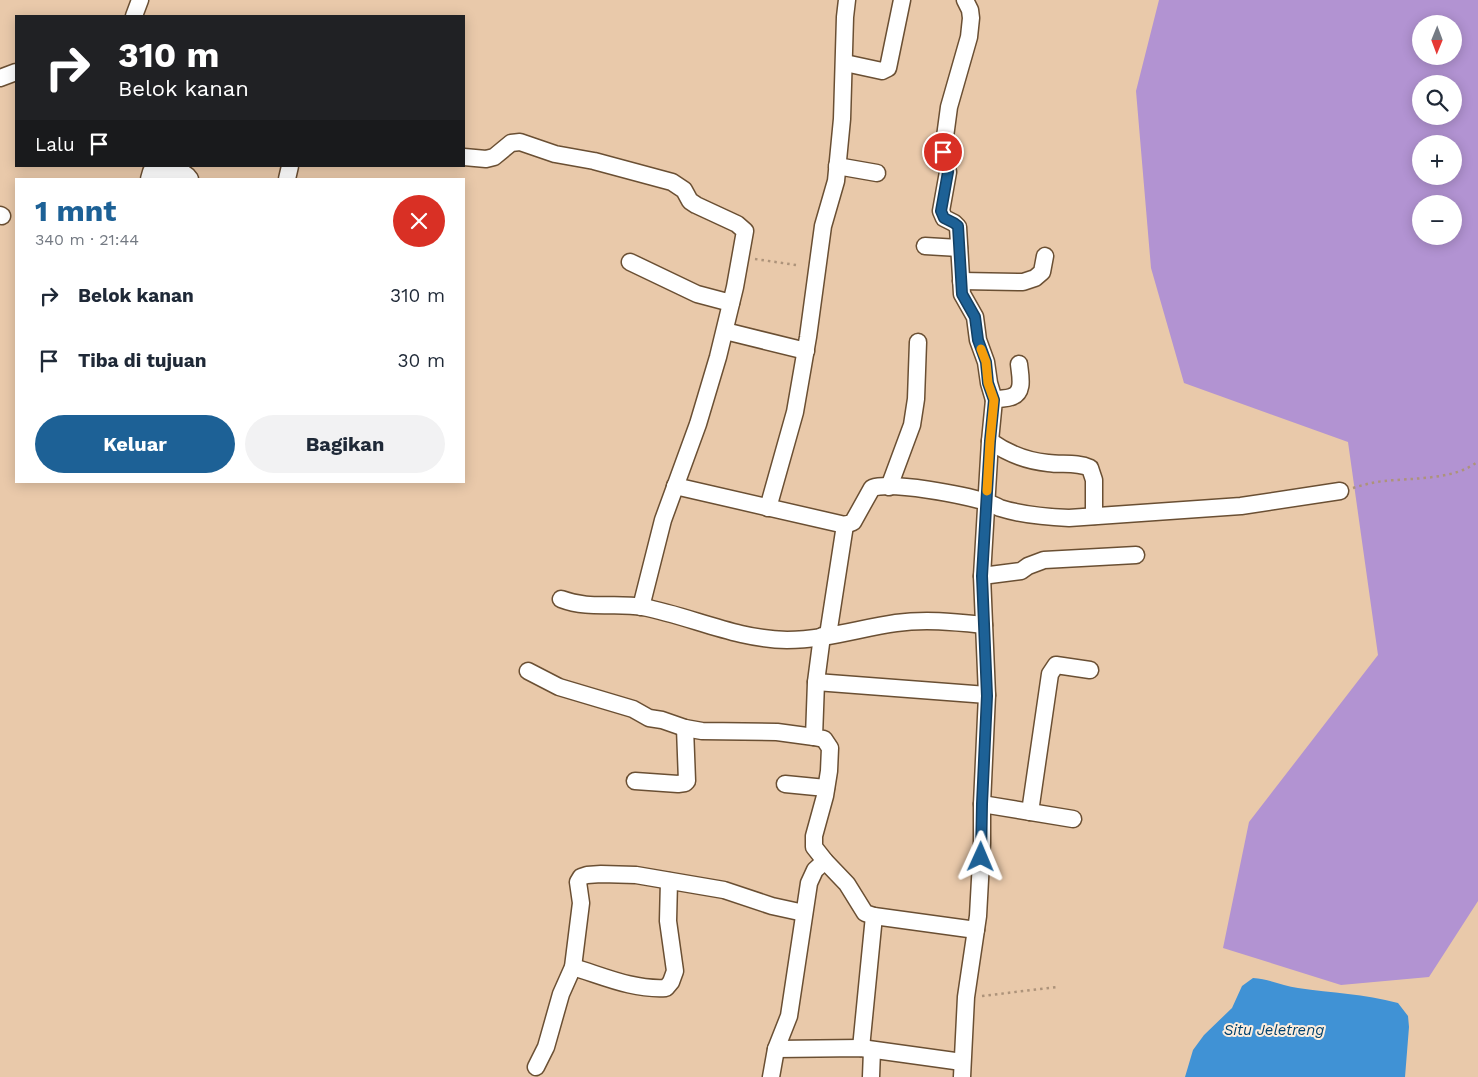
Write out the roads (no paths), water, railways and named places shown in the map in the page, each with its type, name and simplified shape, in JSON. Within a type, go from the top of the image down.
[{"type":"street","points":[[134,15],[140,0]]},
{"type":"street","points":[[768,508],[795,412],[806,351],[823,226],[836,181],[842,118],[847,0]]},
{"type":"street","points":[[844,64],[882,70],[888,68],[902,0]]},
{"type":"street","points":[[776,1050],[866,1049],[962,1070],[966,997],[976,930],[980,872],[987,696],[982,576],[994,400],[988,383],[986,362],[978,340],[975,317],[962,294],[958,226],[944,218],[941,211],[948,172],[943,152],[949,107],[968,37],[971,18],[970,10],[965,0]]},
{"type":"street","points":[[0,78],[15,72]]},
{"type":"street","points":[[465,157],[486,159],[494,157],[507,145],[516,142],[555,154],[594,161],[672,182],[684,190],[690,201],[745,231],[725,331],[698,424],[663,520],[640,607]]},
{"type":"street","points":[[837,166],[877,173]]},
{"type":"street","points":[[149,178],[151,172],[176,170],[184,172],[189,178]]},
{"type":"street","points":[[925,246],[959,248]]},
{"type":"street","points":[[961,281],[1027,282],[1040,275],[1045,256]]},
{"type":"street","points":[[630,262],[697,294],[732,303]]},
{"type":"street","points":[[725,331],[806,351]]},
{"type":"street","points":[[889,487],[912,425],[916,398],[918,342]]},
{"type":"street","points":[[994,400],[1012,397],[1018,393],[1021,387],[1019,364]]},
{"type":"street","points":[[990,441],[1001,449],[1021,457],[1047,463],[1082,465],[1090,468],[1094,480],[1094,516]]},
{"type":"street","points":[[675,486],[844,524],[853,522],[856,519],[872,488],[878,486],[938,492],[987,502],[999,508],[1049,517],[1094,516],[1240,506],[1340,491]]},
{"type":"street","points":[[814,737],[816,682],[844,524]]},
{"type":"street","points":[[982,576],[1021,571],[1044,560],[1136,555]]},
{"type":"street","points":[[561,599],[583,605],[640,607],[666,612],[739,635],[788,640],[918,621],[984,625]]},
{"type":"street","points":[[1030,812],[1050,674],[1056,665],[1090,670]]},
{"type":"street","points":[[528,671],[559,687],[633,709],[648,718],[662,720],[684,728],[702,731],[777,732],[824,740],[830,748],[826,788],[814,842],[818,853],[847,884],[865,913],[874,916],[976,930]]},
{"type":"street","points":[[816,682],[987,696]]},
{"type":"street","points":[[635,781],[678,784],[687,781],[684,728]]},
{"type":"street","points":[[785,784],[826,788]]},
{"type":"street","points":[[982,804],[1073,819]]},
{"type":"street","points":[[771,1077],[776,1050],[789,1016],[809,883],[815,870],[825,861]]},
{"type":"street","points":[[536,1067],[546,1047],[561,994],[573,967],[581,903],[578,882],[581,877],[594,874],[636,875],[724,890],[772,906],[804,912]]},
{"type":"street","points":[[573,967],[620,981],[627,985],[641,988],[666,988],[671,982],[675,971],[668,921],[669,881]]},
{"type":"street","points":[[871,1077],[866,1049],[874,916]]},
{"type":"water","name":"Situ Jeletreng","points":[[1253,978],[1298,988],[1398,1003],[1408,1016],[1409,1027],[1405,1077],[1185,1077],[1193,1050],[1204,1035],[1232,1008],[1242,986]]}]
